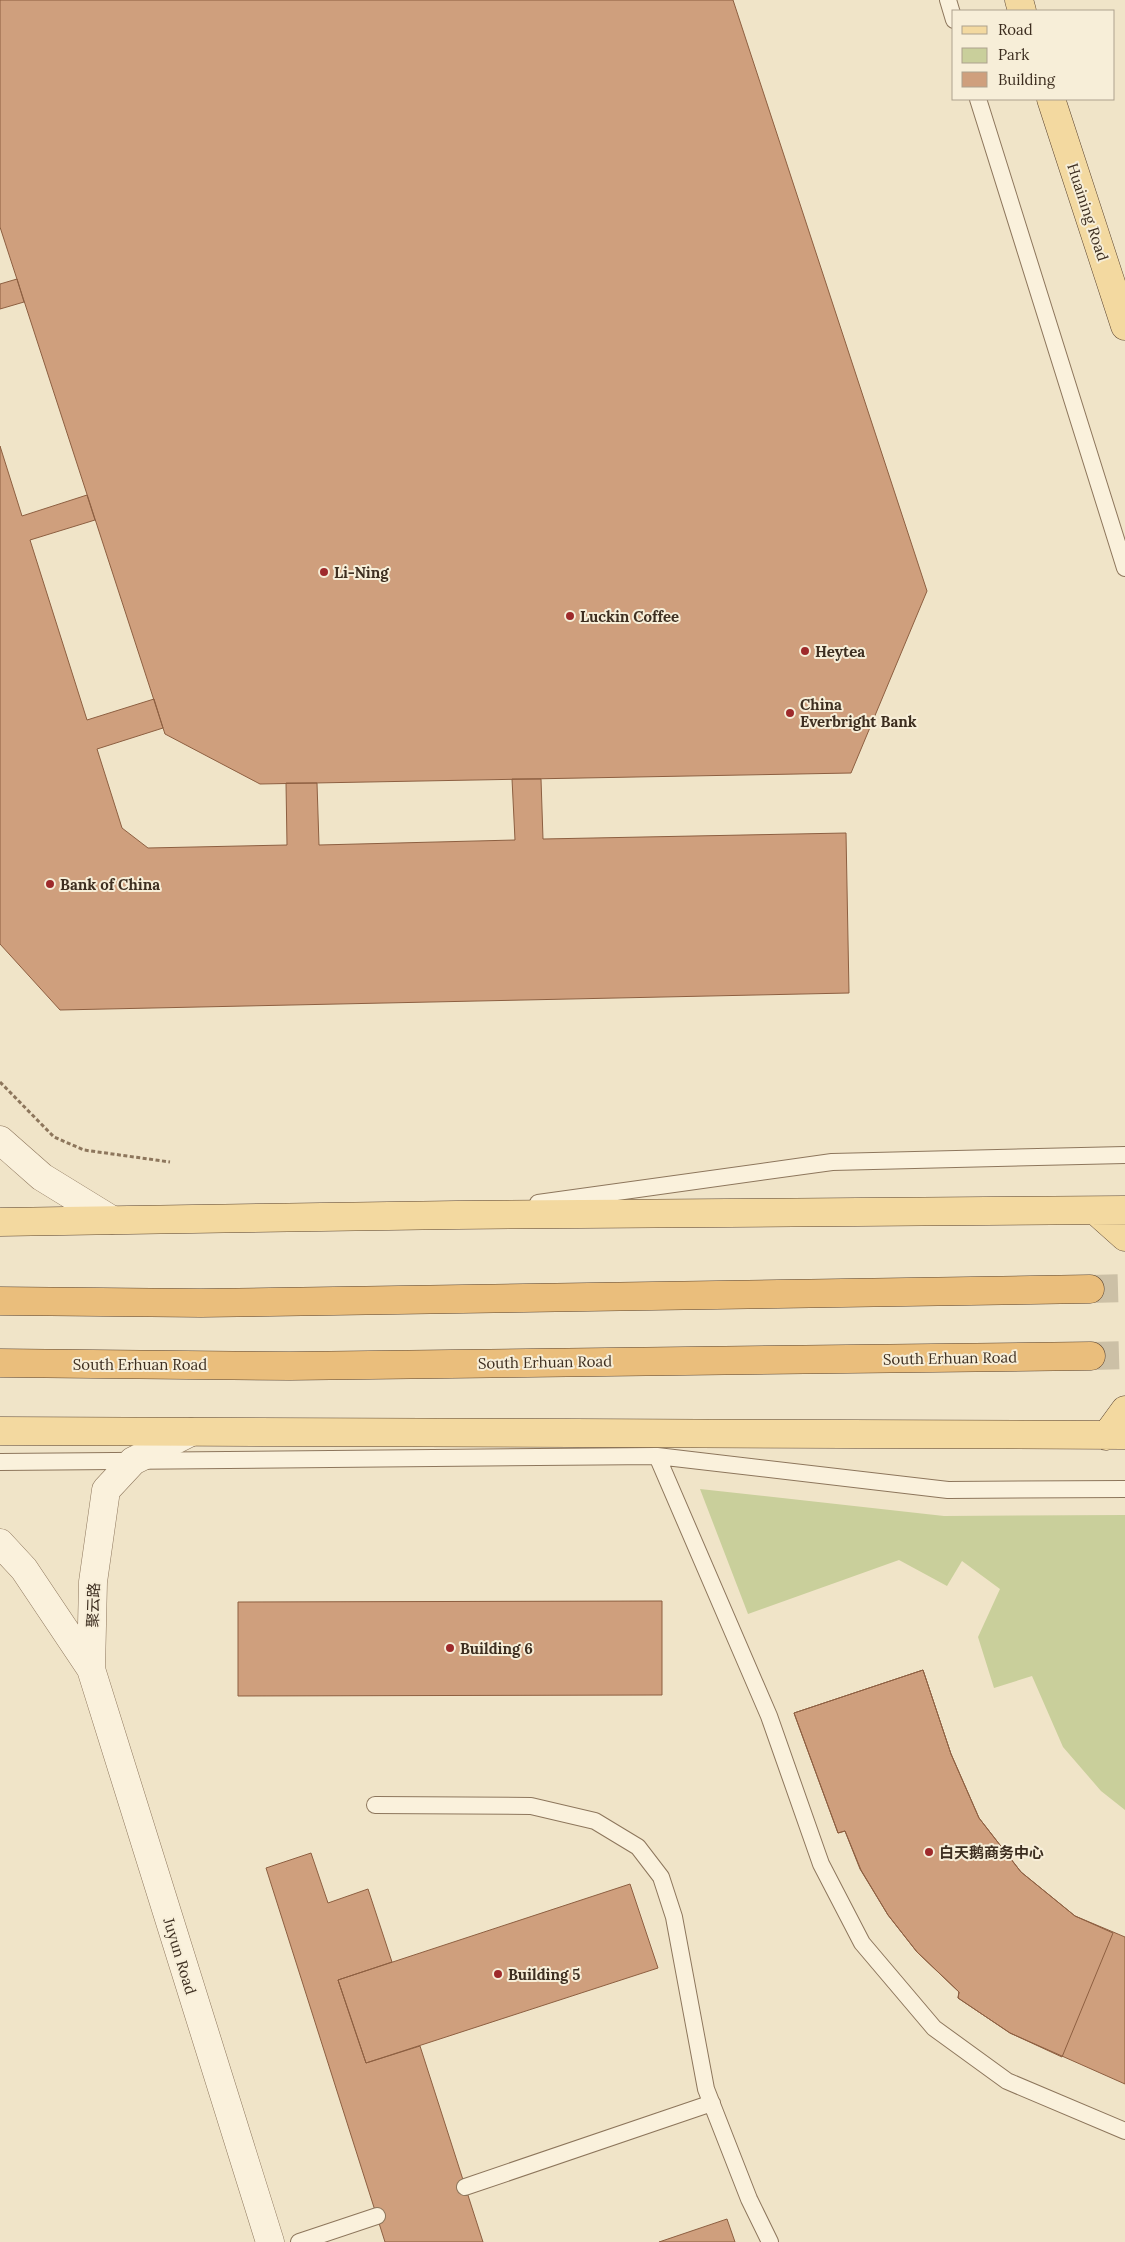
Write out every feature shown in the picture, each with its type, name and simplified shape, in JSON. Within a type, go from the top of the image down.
[{"type":"highway","points":[[0,1301],[201,1303],[1090,1289]]},
{"type":"highway","name":"South Erhuan Road","points":[[0,1363],[290,1366],[1091,1356]]},
{"type":"main road","name":"Huaining Road","points":[[1051,100],[1125,326]]},
{"type":"main road","points":[[0,1222],[456,1215],[1097,1212],[1125,1210]]},
{"type":"main road","points":[[1097,1212],[1125,1237]]},
{"type":"main road","points":[[0,1431],[1116,1436],[1125,1410]]},
{"type":"street","points":[[0,1140],[42,1177],[112,1220]]},
{"type":"street","name":"聚云路","points":[[91,1669],[93,1582],[106,1490],[133,1461],[191,1432]]},
{"type":"street","name":"聚云路","points":[[0,1543],[24,1570],[91,1669]]},
{"type":"street","name":"Juyun Road","points":[[91,1669],[270,2242]]},
{"type":"lane","points":[[948,0],[952,13]]},
{"type":"lane","points":[[978,100],[1125,568]]},
{"type":"lane","points":[[456,1215],[832,1162],[1125,1155]]},
{"type":"lane","points":[[657,1456],[769,1716],[821,1864],[862,1943],[934,2028],[1007,2081],[1125,2131]]},
{"type":"lane","points":[[0,1462],[657,1456],[948,1490],[1125,1489]]},
{"type":"lane","points":[[375,1805],[531,1806],[595,1821],[638,1848],[661,1877],[674,1917],[706,2089],[749,2199],[770,2242]]},
{"type":"lane","points":[[465,2187],[712,2103]]},
{"type":"lane","points":[[298,2242],[377,2216]]},
{"type":"path","points":[[0,1082],[54,1136],[84,1150],[170,1162]]},
{"type":"green space","points":[[700,1489],[944,1516],[1125,1515],[1125,1810],[1101,1791],[1063,1747],[1032,1676],[994,1688],[978,1637],[1000,1589],[962,1561],[947,1586],[899,1560],[748,1614]]},
{"type":"building","points":[[0,0],[733,0],[927,591],[851,773],[260,784],[165,734],[0,227]]},
{"type":"building","points":[[17,279],[24,302],[0,309],[0,284]]},
{"type":"building","points":[[0,446],[22,516],[87,495],[95,520],[30,540],[87,720],[154,699],[163,728],[97,749],[122,828],[148,848],[287,845],[286,783],[317,783],[319,845],[515,840],[512,779],[541,779],[543,839],[846,833],[849,993],[60,1010],[0,944]]},
{"type":"building","name":"Building 6","points":[[662,1601],[662,1695],[238,1696],[238,1602]]},
{"type":"building","name":"白天鹅商务中心","points":[[923,1670],[951,1754],[979,1818],[1021,1872],[1075,1916],[1113,1933],[1062,2057],[1010,2033],[958,1998],[959,1992],[917,1952],[888,1915],[861,1870],[845,1831],[838,1833],[794,1713]]},
{"type":"building","name":"白天鹅商务中心","points":[[923,1670],[951,1754],[979,1818],[1021,1872],[1075,1916],[1125,1937],[1125,2084],[1010,2033],[958,1998],[959,1992],[917,1952],[888,1915],[860,1869],[845,1831],[838,1833],[794,1713]]},
{"type":"building","points":[[311,1853],[328,1903],[368,1889],[392,1962],[338,1980],[366,2063],[420,2046],[483,2242],[385,2242],[266,1868]]},
{"type":"building","name":"Building 5","points":[[630,1884],[658,1968],[366,2063],[338,1980]]},
{"type":"building","points":[[727,2219],[735,2242],[659,2242]]},
{"type":"tunnel","points":[[1090,1289],[1125,1288]]},
{"type":"tunnel","points":[[1091,1356],[1125,1355]]},
{"type":"place","name":"Li-Ning","points":[[324,572]]},
{"type":"place","name":"Luckin Coffee","points":[[570,616]]},
{"type":"place","name":"Heytea","points":[[805,651]]},
{"type":"place","name":"China Everbright Bank","points":[[790,713]]},
{"type":"place","name":"Bank of China","points":[[50,884]]},
{"type":"place","name":"Building 6","points":[[450,1648]]},
{"type":"place","name":"白天鹅商务中心","points":[[929,1852]]},
{"type":"place","name":"Building 5","points":[[498,1974]]}]
